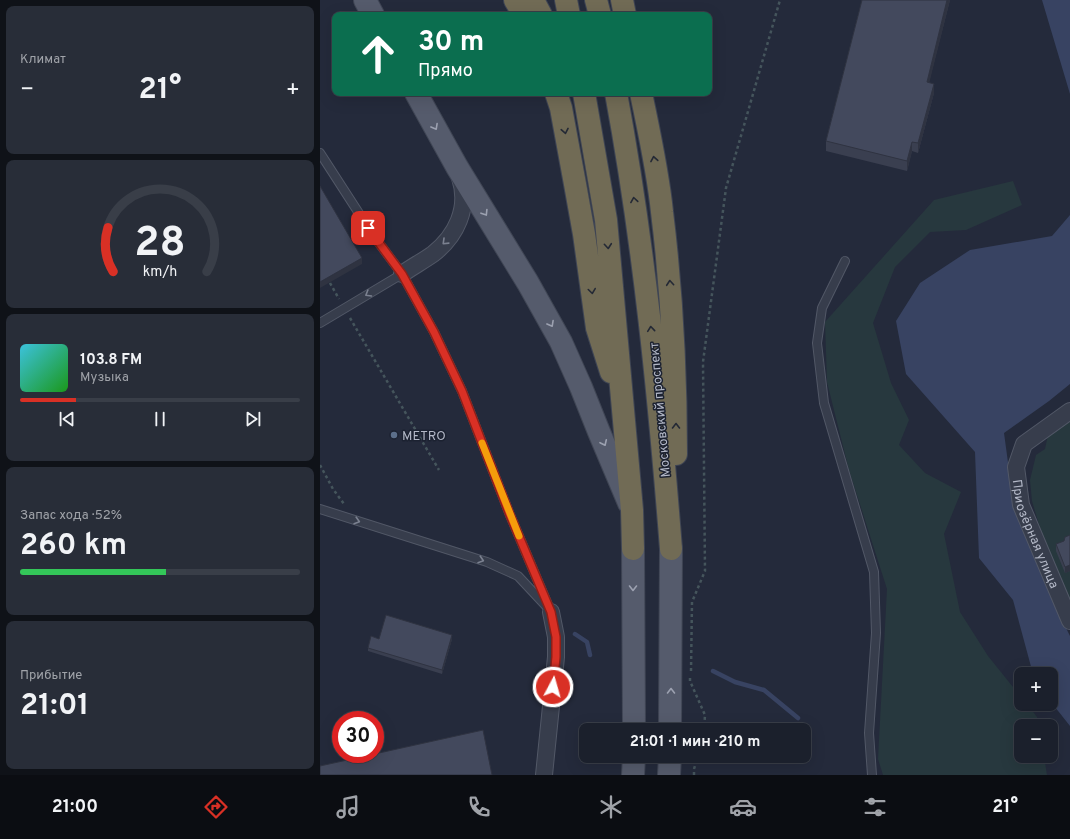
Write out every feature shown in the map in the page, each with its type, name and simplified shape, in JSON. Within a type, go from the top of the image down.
[{"type":"highway","points":[[515,0],[522,12]]},
{"type":"highway","points":[[533,0],[539,12]]},
{"type":"highway","points":[[566,0],[568,12]]},
{"type":"highway","points":[[596,0],[599,12]]},
{"type":"highway","points":[[622,0],[624,12]]},
{"type":"highway","points":[[628,0],[630,12]]},
{"type":"highway","points":[[557,96],[561,108],[578,198],[597,328],[624,415]]},
{"type":"highway","points":[[573,96],[574,103],[592,138]]},
{"type":"highway","points":[[585,96],[606,220],[632,510],[633,549]]},
{"type":"highway","name":"Московский проспект","points":[[616,96],[650,315],[661,423],[671,549]]},
{"type":"highway","points":[[643,96],[662,211],[674,336],[676,462],[671,549]]},
{"type":"main road","points":[[365,0],[371,12]]},
{"type":"main road","points":[[418,96],[457,167],[528,283],[561,342],[582,387],[632,510]]},
{"type":"main road","points":[[633,549],[634,723]]},
{"type":"main road","name":"Московский проспект","points":[[670,723],[671,549]]},
{"type":"main road","points":[[633,775],[634,763]]},
{"type":"main road","points":[[669,775],[670,763]]},
{"type":"street","points":[[402,274],[433,254],[452,235],[462,212],[464,190],[457,167]]},
{"type":"street","name":"Приозёрная улица","points":[[1070,411],[1024,444],[1016,467],[1021,505],[1070,621]]},
{"type":"street","points":[[544,775],[556,657],[556,637],[551,612]]},
{"type":"lane","points":[[320,153],[372,235],[402,274],[434,332],[462,391],[510,515],[551,612]]},
{"type":"lane","points":[[845,261],[822,308],[817,343],[824,403],[874,572],[876,633],[869,733],[872,775]]},
{"type":"lane","points":[[320,324],[402,274]]},
{"type":"lane","points":[[320,510],[487,562],[518,576],[551,612]]},
{"type":"path","points":[[704,723],[705,715],[690,681],[692,602],[705,571],[703,362],[726,188],[780,0]]},
{"type":"path","points":[[330,283],[439,470]]},
{"type":"path","points":[[320,466],[333,489],[355,520]]},
{"type":"path","points":[[694,775],[696,763]]},
{"type":"shaded area","points":[[1013,181],[1022,205],[966,230],[930,232],[895,267],[873,323],[891,383],[909,420],[899,445],[925,473],[961,492],[944,534],[960,612],[988,656],[1014,688],[1014,711],[1032,711],[1037,717],[1037,719],[1014,719],[1014,763],[1045,763],[1047,775],[883,775],[878,759],[887,589],[849,470],[827,382],[825,322],[934,200]]},
{"type":"shaded area","points":[[1070,406],[1070,601],[1043,538],[1032,501],[1030,480],[1036,455],[1045,449],[1051,421]]},
{"type":"water","points":[[1042,0],[1070,0],[1070,94]]},
{"type":"water","points":[[1070,215],[1070,384],[1004,433],[1012,492],[1059,614],[1070,636],[1070,726],[1058,711],[1058,667],[1031,667],[1013,600],[979,558],[975,452],[906,374],[896,321],[920,283],[970,250],[1052,236]]},
{"type":"building","points":[[862,0],[947,0],[927,82],[934,84],[918,143],[912,142],[907,161],[826,141]]},
{"type":"building","points":[[320,186],[362,258],[320,282]]},
{"type":"building","points":[[1070,535],[1070,565],[1065,567],[1056,544],[1064,541],[1065,537]]},
{"type":"building","points":[[386,615],[452,635],[442,670],[368,648],[371,636],[379,639]]},
{"type":"building","points":[[483,730],[492,775],[320,775],[320,766],[334,763],[384,763],[384,752]]},
{"type":"waterway","points":[[575,634],[587,642],[590,655]]},
{"type":"waterway","points":[[713,671],[735,682],[764,690],[798,718]]},
{"type":"slow traffic","points":[[482,443],[519,536]]},
{"type":"place","name":"METRO","points":[[394,435]]},
{"type":"route","points":[[368,228],[402,274],[434,332],[462,391],[510,515],[551,612],[556,637],[553,687]]}]
